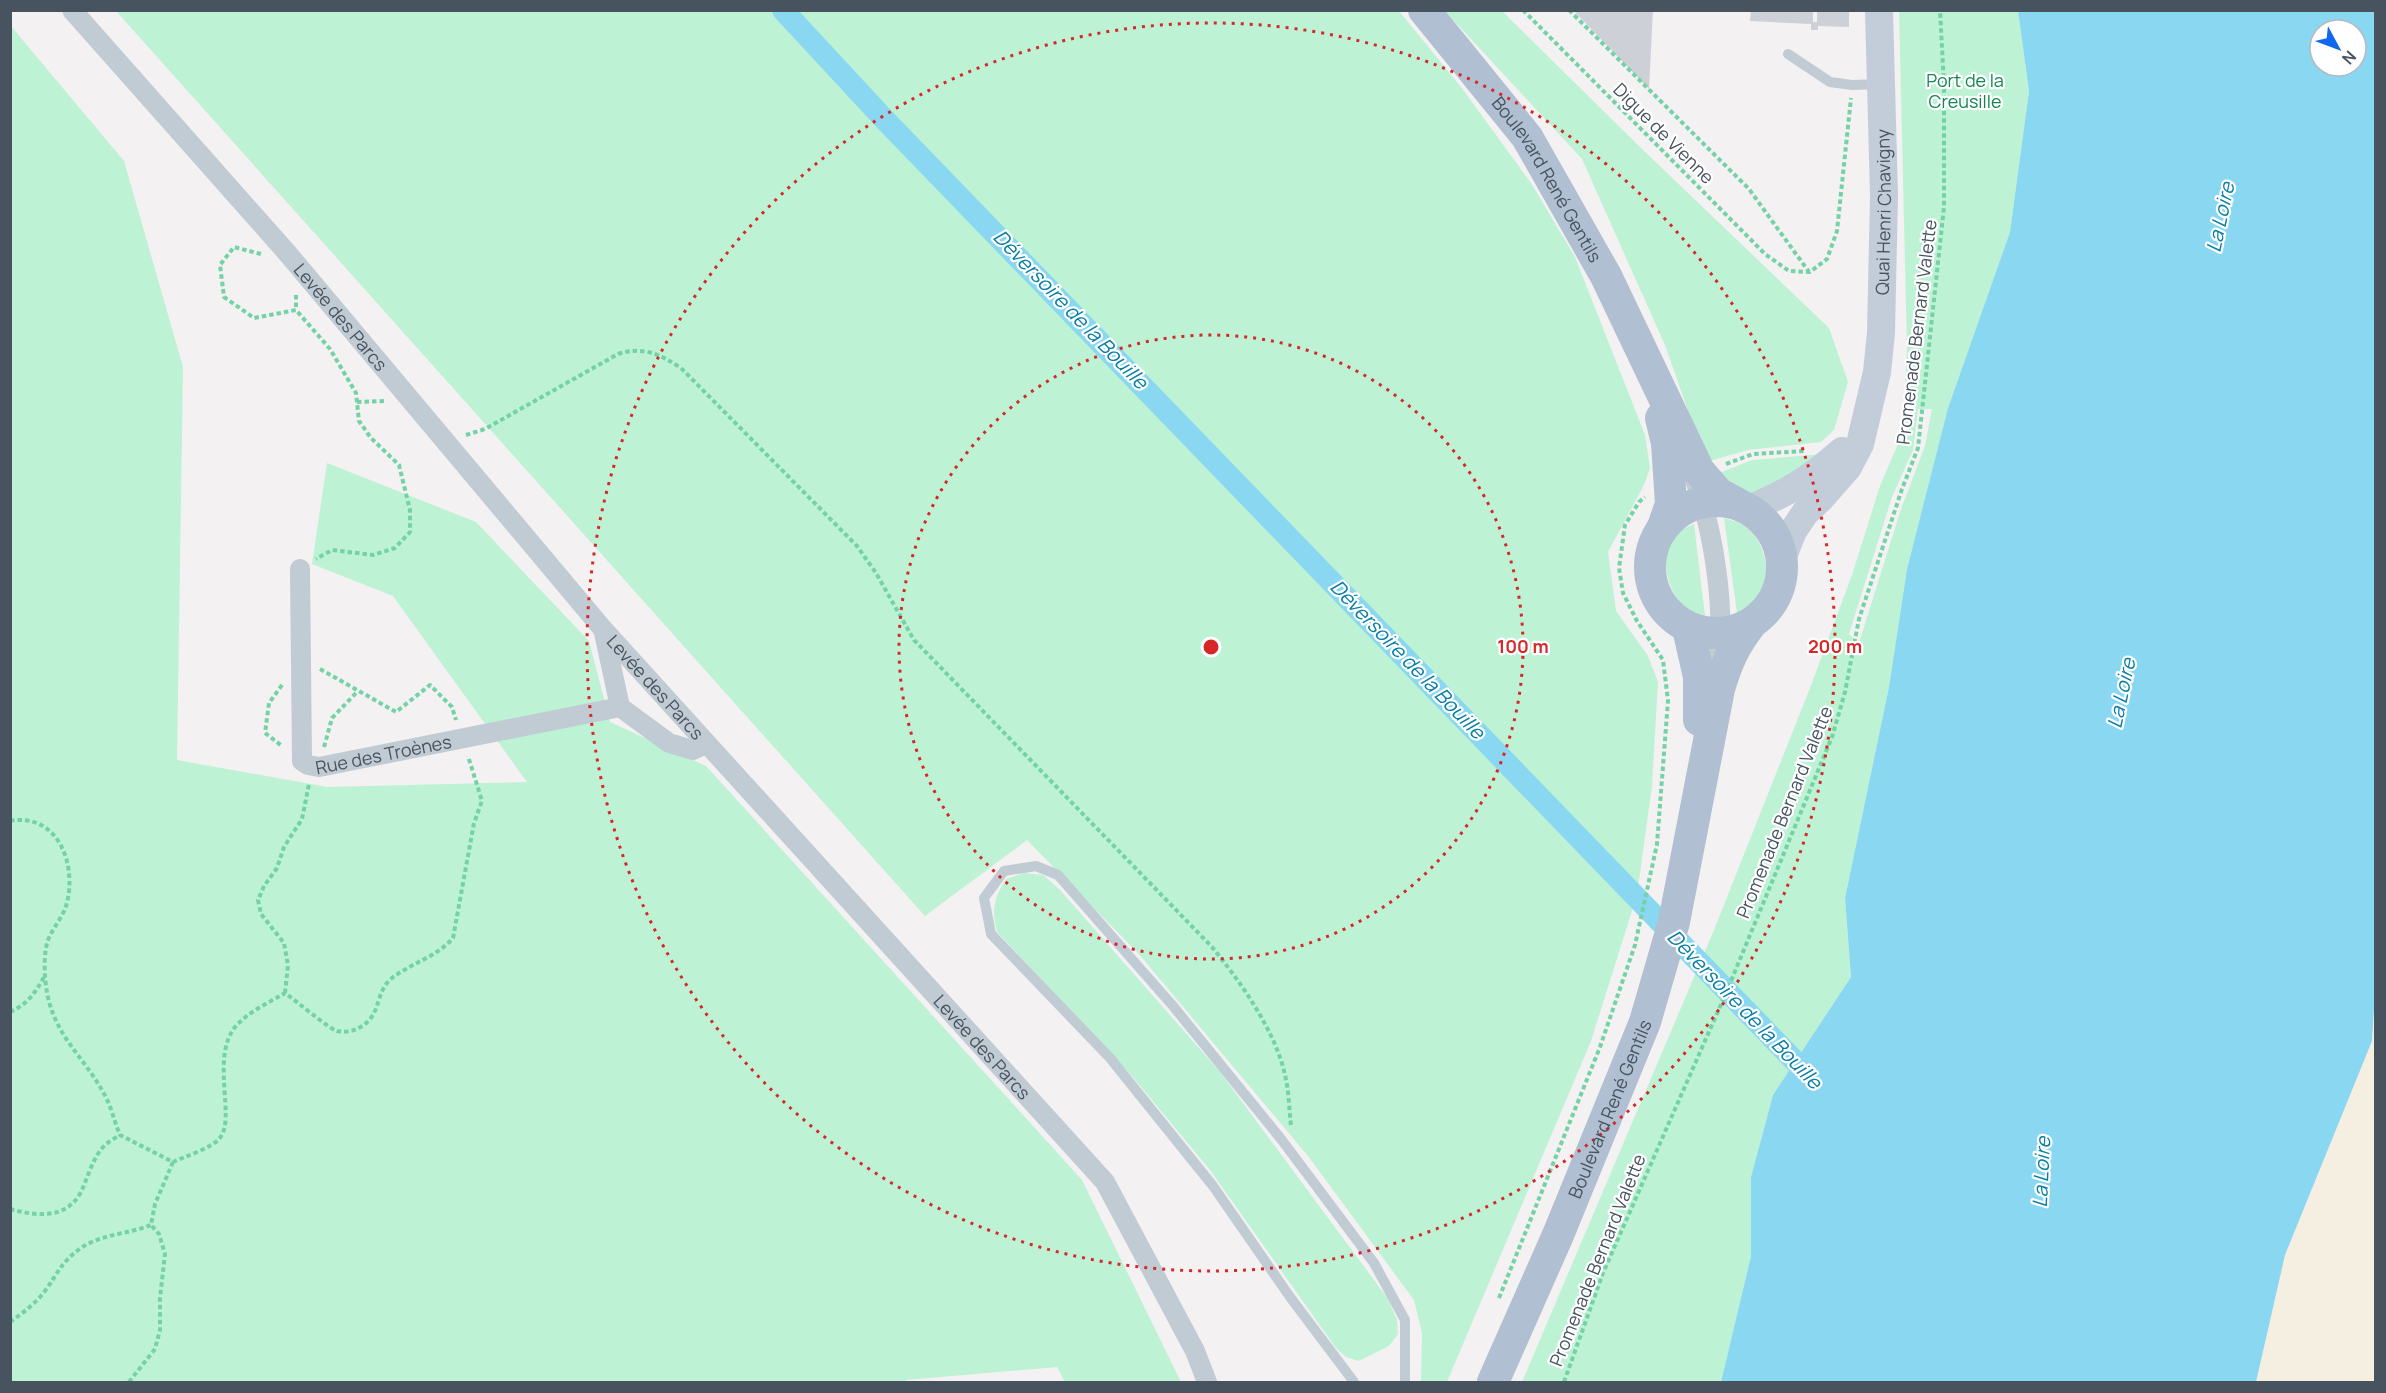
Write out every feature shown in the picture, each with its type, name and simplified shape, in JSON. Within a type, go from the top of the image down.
[{"type":"main road","name":"Boulevard René Gentils","points":[[1424,10],[1527,137],[1606,276],[1699,471],[1718,493],[1762,519],[1772,530],[1779,544],[1782,560],[1782,578],[1776,596],[1766,612],[1751,624],[1735,644],[1726,663],[1719,688],[1674,922],[1645,1022],[1558,1235],[1493,1383]]},
{"type":"main road","name":"Quai Henri Chavigny","points":[[1782,560],[1793,531],[1805,513],[1848,466],[1860,444],[1877,372],[1881,333],[1884,196],[1879,10]]},
{"type":"main road","name":"Boulevard René Gentils","points":[[1647,361],[1667,443],[1671,504],[1650,558],[1650,575],[1654,591],[1662,606],[1674,619],[1688,628],[1699,677],[1699,729],[1692,823]]},
{"type":"main road","points":[[1663,527],[1684,509],[1702,502],[1724,501],[1744,507],[1792,490],[1815,475],[1844,449],[1869,412]]},
{"type":"main road","points":[[1688,628],[1703,633],[1732,632],[1751,624]]},
{"type":"street","name":"Levée des Parcs","points":[[72,10],[295,262],[604,630],[1105,1182],[1195,1351],[1207,1383]]},
{"type":"street","points":[[1647,361],[1699,489],[1711,537],[1721,617],[1720,654],[1692,823]]},
{"type":"street","name":"Rue des Troènes","points":[[300,569],[301,658],[311,764],[462,739],[620,707]]},
{"type":"street","points":[[604,630],[620,707],[669,743],[693,750],[706,744]]},
{"type":"lane","points":[[1788,54],[1830,82],[1852,86],[1881,84]]},
{"type":"lane","points":[[1354,1383],[1290,1297],[1213,1186],[1110,1058],[991,934],[984,898],[1004,871],[1036,866],[1058,875],[1173,1006],[1295,1158],[1374,1263],[1405,1320],[1405,1383]]},
{"type":"path","name":"Digue de Vienne","points":[[1523,10],[1766,254],[1789,271],[1809,272]]},
{"type":"path","points":[[1569,10],[1749,189],[1809,272],[1827,259],[1837,231],[1852,86]]},
{"type":"path","name":"Promenade Bernard Valette","points":[[1564,1383],[1603,1273],[1730,982],[1832,736],[1845,692],[1859,619],[1918,448],[1944,207],[1944,86],[1940,10]]},
{"type":"path","points":[[296,310],[254,318],[224,297],[220,265],[234,247],[295,262],[296,310],[330,349],[356,393],[359,421],[371,438],[399,465],[410,510],[410,532],[395,548],[373,555],[332,550],[300,569]]},
{"type":"path","points":[[442,438],[471,434],[485,429],[618,354],[641,349],[652,351],[681,368],[857,546],[876,573],[902,621],[922,648],[1212,947],[1230,969],[1271,1037],[1285,1074],[1295,1158]]},
{"type":"path","points":[[1722,466],[1753,454],[1809,451]]},
{"type":"path","points":[[1496,1306],[1600,1047],[1635,945],[1657,844],[1668,700],[1664,660],[1637,621],[1623,593],[1619,568],[1625,525],[1639,502],[1647,496]]},
{"type":"path","points":[[285,993],[336,1030],[352,1031],[364,1026],[374,1013],[380,992],[390,979],[445,947],[453,938],[474,823],[482,801],[452,707],[430,685],[396,712],[301,658],[269,703],[265,733],[311,764]]},
{"type":"path","points":[[285,993],[288,965],[284,944],[261,914],[258,900],[276,868],[284,847],[302,819],[311,764],[332,718],[358,691]]},
{"type":"path","points":[[10,820],[24,818],[37,821],[55,836],[67,856],[66,907],[46,944],[44,965],[51,1010],[67,1042],[105,1094],[120,1135],[173,1162]]},
{"type":"path","points":[[10,1012],[24,1006],[37,990],[45,974]]},
{"type":"path","points":[[151,1225],[155,1204],[173,1162],[218,1140],[225,1129],[223,1056],[233,1029],[244,1018],[285,993]]},
{"type":"path","points":[[10,1209],[31,1215],[53,1214],[70,1207],[80,1193],[91,1167],[104,1146],[120,1135]]},
{"type":"path","points":[[10,1322],[24,1313],[45,1292],[60,1265],[82,1247],[107,1237],[136,1231],[151,1225]]},
{"type":"path","points":[[129,1383],[155,1349],[160,1330],[160,1298],[165,1254],[159,1234],[151,1225]]},
{"type":"green space","points":[[116,11],[1399,11],[1461,87],[1531,183],[1575,257],[1645,435],[1650,468],[1644,485],[1608,552],[1616,611],[1648,656],[1658,682],[1652,786],[1637,895],[1591,1041],[1447,1382],[1421,1382],[1422,1333],[1414,1300],[1308,1156],[1138,953],[1027,840],[925,916]]},
{"type":"green space","points":[[1445,11],[1502,11],[1829,328],[1848,382],[1834,430],[1821,442],[1748,450],[1706,462],[1665,345],[1582,159]]},
{"type":"green space","name":"Port de la Creusille","points":[[1899,11],[2018,11],[2029,91],[2010,232],[1948,408],[1907,569],[1889,687],[1845,898],[1851,977],[1773,1095],[1751,1177],[1751,1256],[1721,1382],[1522,1382],[1714,930],[1810,688],[1852,575],[1880,486],[1898,444],[1904,409],[1907,348]],"holes":[[[1918,409],[1932,409],[1925,446],[1901,509],[1859,643],[1849,634],[1892,497],[1913,450]]]},
{"type":"green space","points":[[10,25],[124,161],[183,367],[177,760],[327,787],[527,782],[393,596],[312,564],[327,463],[476,522],[589,641],[610,722],[706,766],[1082,1180],[1181,1382],[1065,1382],[1057,1367],[906,1380],[906,1382],[11,1382]]},
{"type":"green space","points":[[1824,454],[1756,496],[1730,489],[1714,475],[1752,460]]},
{"type":"green space","points":[[1724,518],[1740,523],[1750,530],[1761,547],[1766,566],[1763,586],[1758,595],[1737,613]]},
{"type":"green space","points":[[1694,524],[1705,616],[1684,606],[1678,599],[1667,571],[1666,560],[1671,541],[1679,532]]},
{"type":"green space","points":[[1024,873],[1043,875],[1060,890],[1220,1072],[1388,1299],[1397,1320],[1398,1334],[1389,1346],[1359,1361],[1346,1357],[1336,1348],[1210,1170],[1132,1076],[997,932],[994,910],[999,892],[1006,879]]},
{"type":"sand","points":[[2375,974],[2375,1382],[2256,1382],[2285,1255],[2372,1041]]},
{"type":"water","name":"La Loire","points":[[2018,11],[2375,11],[2376,974],[2372,1041],[2285,1255],[2256,1382],[1721,1382],[1751,1256],[1751,1177],[1773,1095],[1851,977],[1845,898],[1889,687],[1907,569],[1948,408],[2010,232],[2029,91]]},
{"type":"building","points":[[1573,10],[1653,10],[1649,89]]},
{"type":"building","points":[[1751,10],[1813,10],[1813,22],[1817,22],[1817,10],[1849,10],[1849,27],[1818,26],[1818,30],[1811,30],[1811,24],[1750,21]]},
{"type":"waterway","name":"Déversoire de la Bouille","points":[[783,10],[885,120],[1815,1082]]}]
